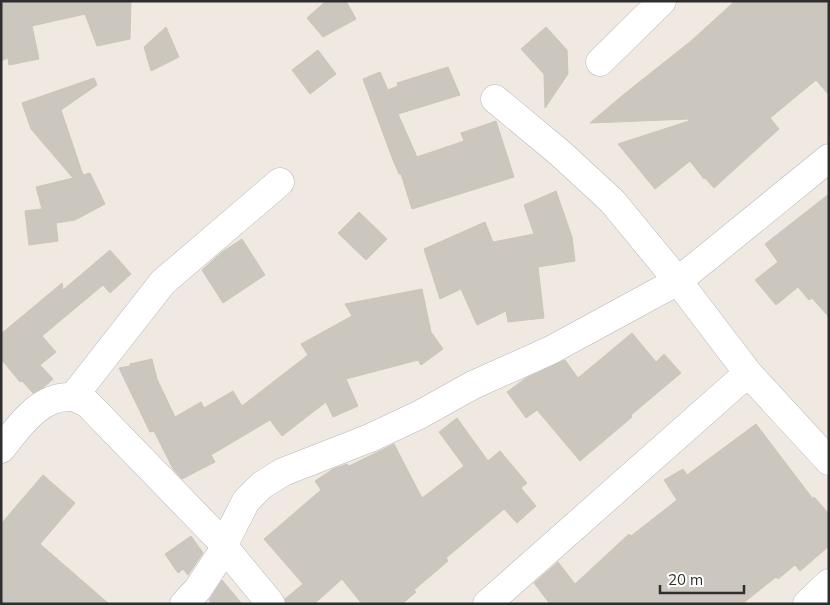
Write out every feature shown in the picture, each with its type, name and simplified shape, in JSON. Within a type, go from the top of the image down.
[{"type":"street","points":[[600,62],[662,1]]},
{"type":"street","points":[[495,99],[560,153],[612,201],[678,281],[748,373],[829,461]]},
{"type":"street","points":[[184,604],[198,589],[225,546],[246,501],[262,485],[283,472],[370,438],[419,415],[473,385],[551,350],[678,281],[829,158]]},
{"type":"street","points":[[73,397],[163,282],[280,182]]},
{"type":"street","points":[[487,604],[748,373]]},
{"type":"street","points":[[1,449],[32,412],[57,399],[73,397],[87,403],[225,546],[271,604]]},
{"type":"street","points":[[807,604],[829,583]]},
{"type":"building","points":[[1,1],[131,1],[130,39],[97,46],[85,14],[32,26],[39,59],[9,65],[8,58],[1,61]]},
{"type":"building","points":[[326,1],[346,1],[356,19],[323,37],[307,18]]},
{"type":"building","points":[[735,1],[829,1],[829,95],[816,80],[770,118],[779,129],[714,188],[690,161],[655,189],[618,144],[689,121],[688,119],[590,123],[691,41]]},
{"type":"building","points":[[166,27],[179,57],[151,71],[144,47]]},
{"type":"building","points":[[546,27],[567,50],[568,74],[545,108],[544,74],[521,49]]},
{"type":"building","points":[[318,50],[336,74],[310,94],[292,70]]},
{"type":"building","points":[[448,67],[460,95],[398,114],[417,157],[464,141],[461,133],[496,121],[514,177],[412,209],[401,174],[399,174],[393,160],[363,79],[380,72],[388,90],[398,86],[397,83]]},
{"type":"building","points":[[94,78],[97,85],[61,110],[83,175],[90,173],[105,204],[75,220],[56,223],[58,241],[29,245],[25,211],[42,209],[36,187],[73,178],[31,129],[22,103]]},
{"type":"building","points":[[556,191],[572,237],[575,261],[538,267],[544,318],[508,322],[506,311],[477,325],[461,289],[440,299],[424,249],[485,222],[493,242],[534,234],[524,205]]},
{"type":"building","points":[[829,194],[829,317],[812,298],[809,300],[798,287],[776,305],[755,280],[778,262],[765,244]]},
{"type":"building","points":[[359,212],[387,239],[366,260],[338,233]]},
{"type":"building","points":[[242,239],[265,275],[223,303],[202,270],[222,252]]},
{"type":"building","points":[[110,250],[131,274],[110,293],[103,285],[42,336],[56,352],[40,365],[53,379],[33,393],[22,381],[20,382],[1,359],[1,334],[62,283],[63,290]]},
{"type":"building","points":[[422,289],[431,332],[443,349],[421,365],[418,360],[346,379],[358,406],[333,417],[326,402],[282,436],[270,420],[211,455],[215,462],[182,479],[173,469],[154,431],[150,432],[119,368],[152,359],[157,379],[175,417],[201,402],[204,408],[233,391],[242,406],[308,355],[301,344],[352,316],[345,304]]},
{"type":"building","points":[[632,333],[656,362],[664,354],[681,373],[580,461],[537,410],[526,418],[507,392],[526,378],[565,360],[578,378]]},
{"type":"building","points":[[457,418],[488,461],[500,451],[527,483],[521,488],[536,506],[517,523],[504,509],[446,558],[448,561],[414,590],[416,592],[402,604],[362,604],[342,579],[314,604],[286,604],[285,599],[303,584],[264,539],[321,490],[315,481],[333,469],[347,464],[349,466],[394,444],[422,498],[464,466],[439,432]]},
{"type":"building","points":[[756,424],[813,499],[814,497],[829,514],[829,546],[800,571],[795,565],[778,579],[776,577],[742,604],[550,604],[534,583],[558,562],[575,584],[629,534],[631,536],[677,500],[664,480],[683,469],[687,475]]},
{"type":"building","points":[[43,475],[75,503],[40,544],[109,604],[1,604],[1,524]]},
{"type":"building","points":[[191,536],[203,553],[188,575],[183,569],[178,573],[165,554]]},
{"type":"building","points":[[222,580],[242,604],[212,604],[209,600]]}]
